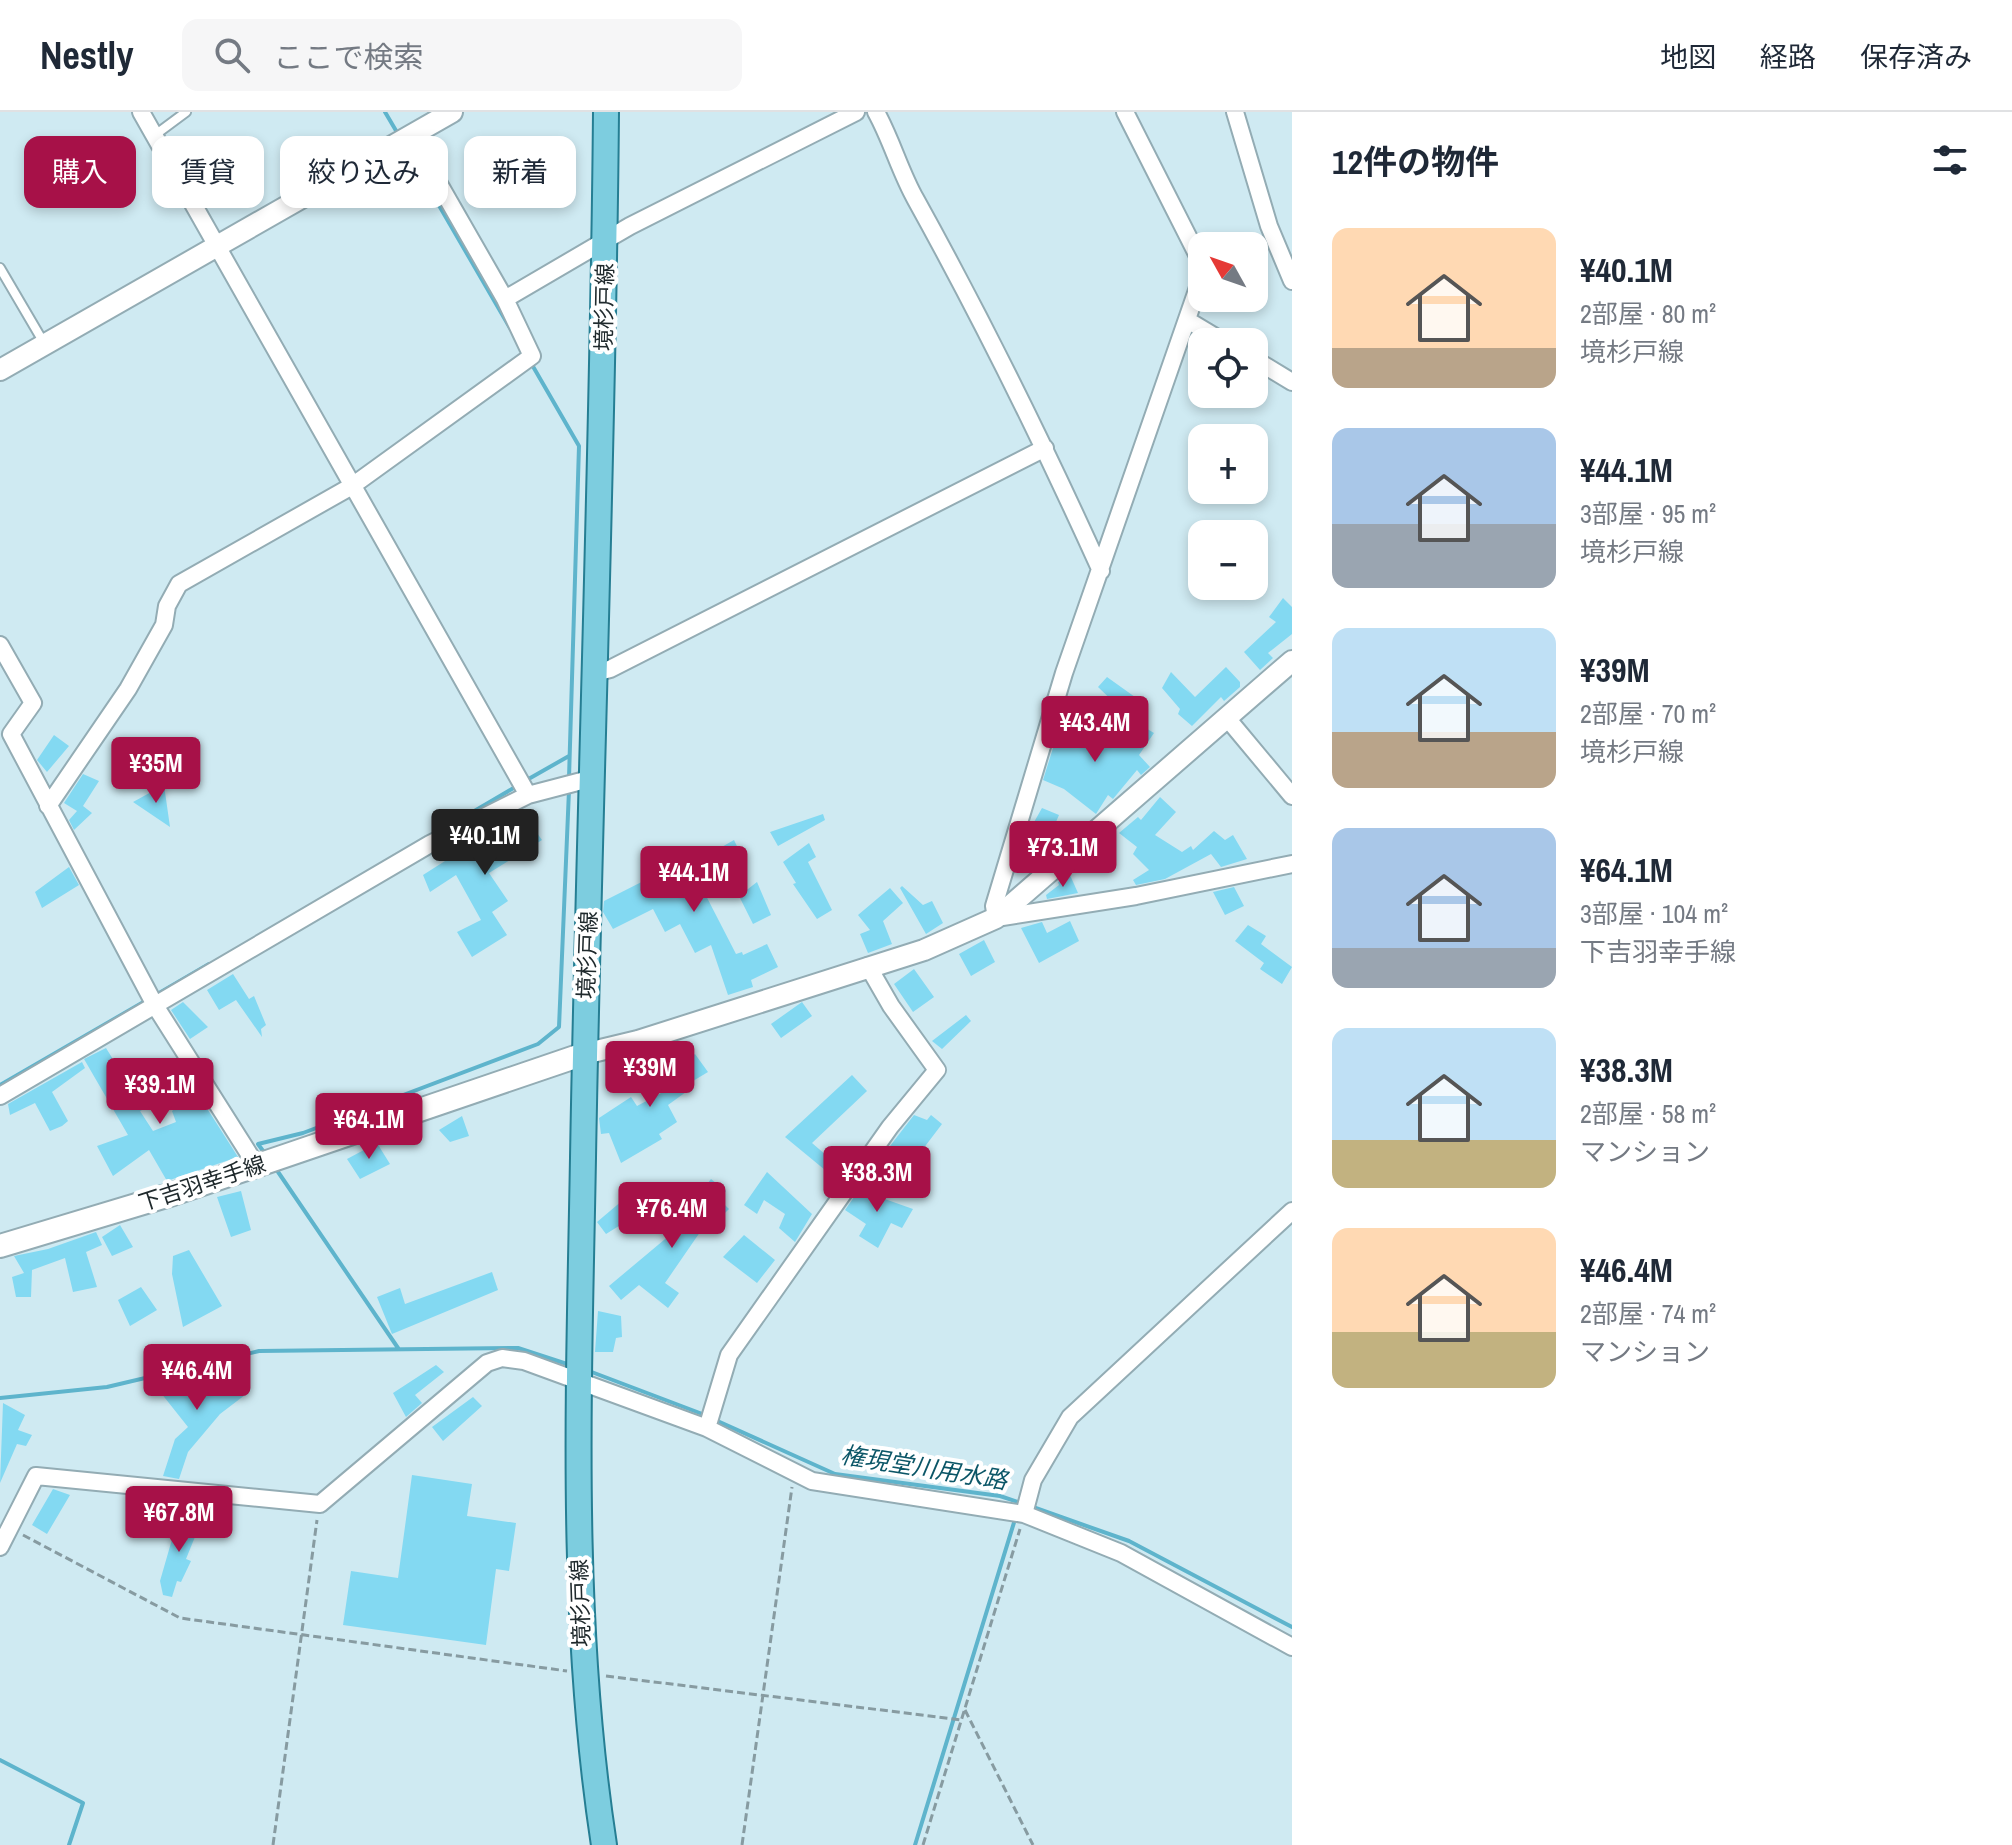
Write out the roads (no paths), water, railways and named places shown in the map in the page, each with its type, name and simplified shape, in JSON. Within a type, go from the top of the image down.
[{"type":"main road","name":"境杉戸線","points":[[604,1845],[583,1673],[577,1514],[584,1054],[593,778],[606,112]]},
{"type":"main road","name":"下吉羽幸手線","points":[[0,1246],[256,1165],[584,1054]]},
{"type":"street","points":[[141,112],[528,795]]},
{"type":"street","points":[[0,370],[452,112]]},
{"type":"street","points":[[505,299],[605,242],[856,112]]},
{"type":"street","points":[[876,112],[893,143],[902,171],[947,251],[1045,448],[1101,571]]},
{"type":"street","points":[[1125,112],[1188,236]]},
{"type":"street","points":[[1235,112],[1269,226],[1292,281]]},
{"type":"street","points":[[48,806],[128,689],[164,625],[167,606],[179,584],[352,486],[532,356],[505,299],[411,135]]},
{"type":"street","points":[[996,918],[996,893],[1015,828],[1192,312]]},
{"type":"street","points":[[1189,321],[1201,328]]},
{"type":"street","points":[[1268,367],[1292,382]]},
{"type":"street","points":[[595,673],[610,669],[1045,448]]},
{"type":"street","points":[[0,645],[33,703],[11,734],[156,1007],[256,1165]]},
{"type":"street","points":[[996,918],[1292,661]]},
{"type":"street","points":[[1227,718],[1292,796]]},
{"type":"street","points":[[0,1096],[430,844],[528,795],[593,778]]},
{"type":"street","points":[[584,1054],[638,1041],[924,950],[996,918],[1136,896],[1292,864]]},
{"type":"street","points":[[707,1428],[729,1355],[890,1127],[937,1070],[891,1006],[868,966]]},
{"type":"street","points":[[1024,1514],[1033,1480],[1070,1417],[1292,1211]]},
{"type":"street","points":[[0,1547],[4,1525],[36,1476],[320,1504],[487,1363],[502,1358],[524,1361],[707,1428],[812,1481],[1024,1514],[1121,1553],[1292,1647]]},
{"type":"lane","points":[[154,135],[186,112]]},
{"type":"lane","points":[[0,268],[45,344]]},
{"type":"waterway","points":[[385,112],[398,134]]},
{"type":"waterway","points":[[440,208],[510,328]]},
{"type":"waterway","points":[[531,363],[579,446],[569,778]]},
{"type":"waterway","points":[[525,781],[569,756]]},
{"type":"waterway","points":[[442,830],[517,786]]},
{"type":"waterway","points":[[266,1155],[258,1144],[303,1133],[538,1044],[559,1027],[569,790]]},
{"type":"waterway","points":[[154,996],[209,964]]},
{"type":"waterway","points":[[0,1085],[147,1000]]},
{"type":"waterway","points":[[274,1166],[398,1348]]},
{"type":"waterway","name":"権現堂川用水路","points":[[0,1398],[107,1387],[259,1351],[518,1348],[570,1365]]},
{"type":"waterway","name":"権現堂川用水路","points":[[589,1371],[705,1415]]},
{"type":"waterway","name":"権現堂川用水路","points":[[713,1419],[835,1474],[1000,1496],[1021,1503]]},
{"type":"waterway","name":"権現堂川用水路","points":[[1030,1506],[1129,1541],[1292,1627]]},
{"type":"waterway","points":[[915,1845],[1016,1516]]},
{"type":"waterway","points":[[0,1760],[83,1803],[69,1845]]}]
